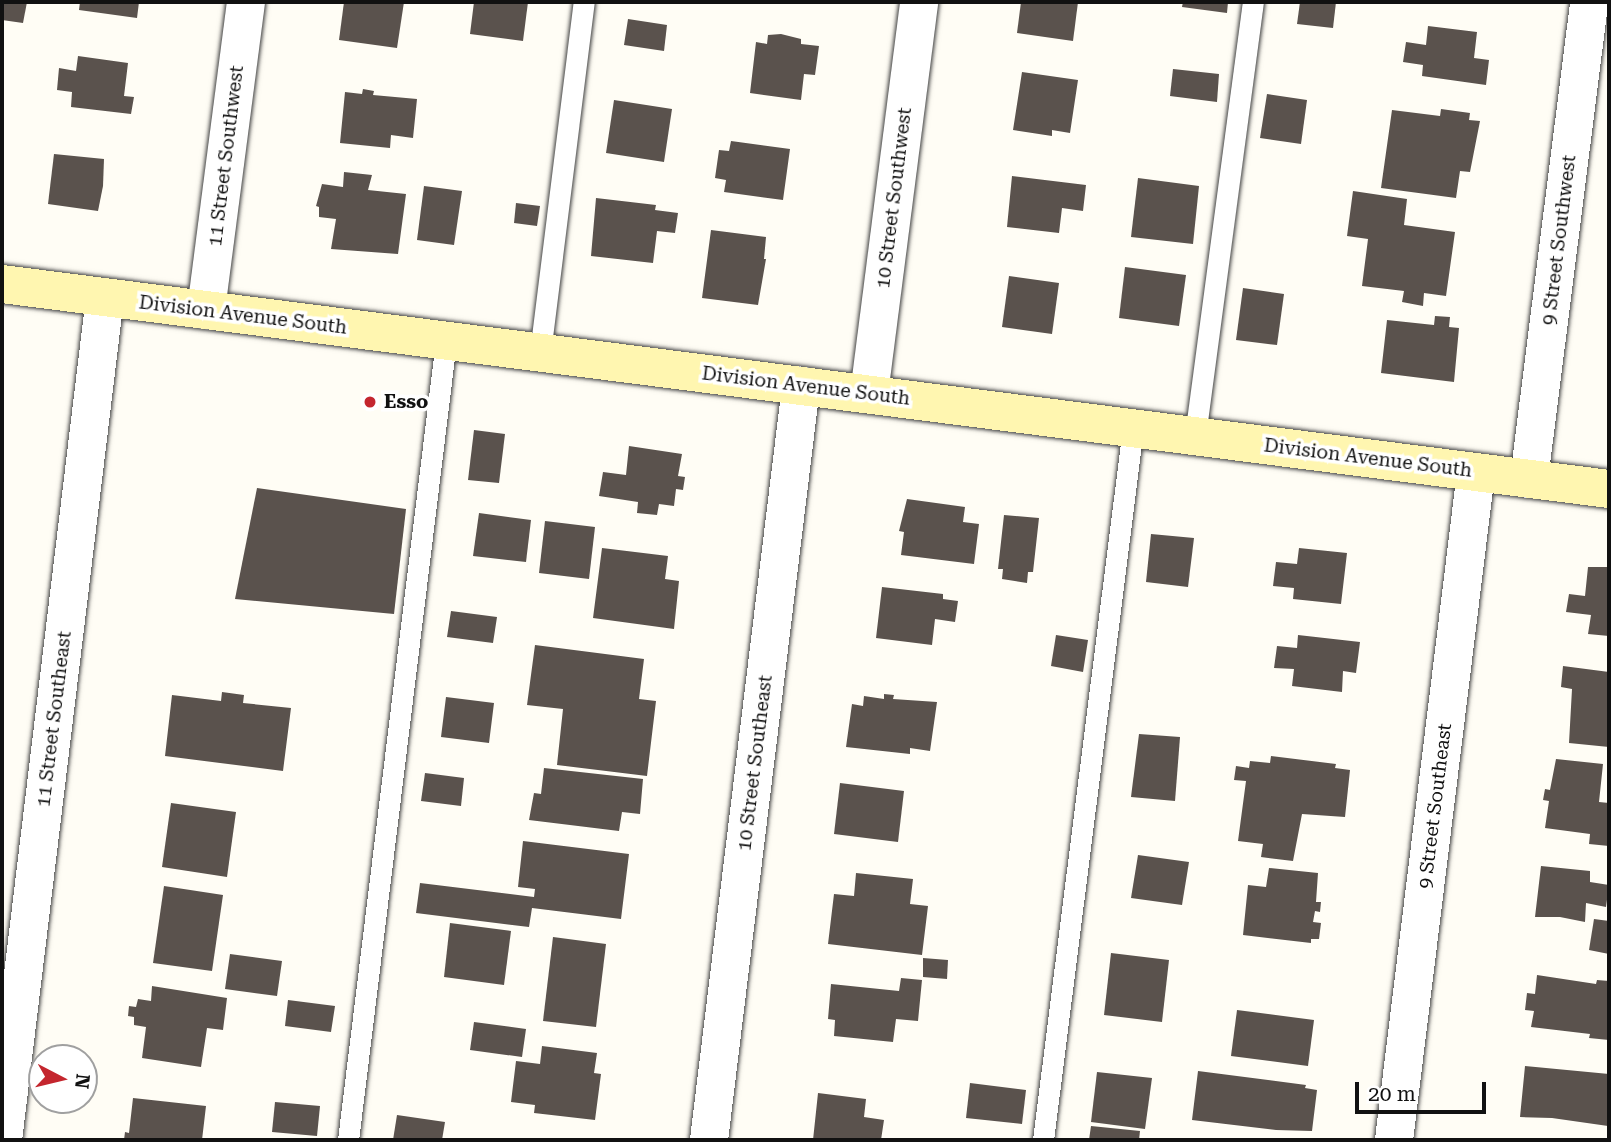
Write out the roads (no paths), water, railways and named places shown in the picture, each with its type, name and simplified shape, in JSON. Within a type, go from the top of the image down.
[{"type":"street","name":"11 Street Southwest","points":[[206,310],[246,2]]},
{"type":"street","name":"10 Street Southwest","points":[[869,394],[919,2]]},
{"type":"street","name":"9 Street Southwest","points":[[1529,479],[1589,2]]},
{"type":"street","name":"Division Avenue South","points":[[2,284],[1609,489]]},
{"type":"street","name":"11 Street Southeast","points":[[3,1140],[105,297]]},
{"type":"street","name":"10 Street Southeast","points":[[709,1140],[801,386]]},
{"type":"street","name":"9 Street Southeast","points":[[1394,1140],[1476,472]]},
{"type":"lane","points":[[540,353],[584,2]]},
{"type":"lane","points":[[1195,436],[1253,2]]},
{"type":"lane","points":[[348,1140],[446,341]]},
{"type":"lane","points":[[1043,1140],[1133,428]]},
{"type":"place","name":"Esso","points":[[370,402]]}]
